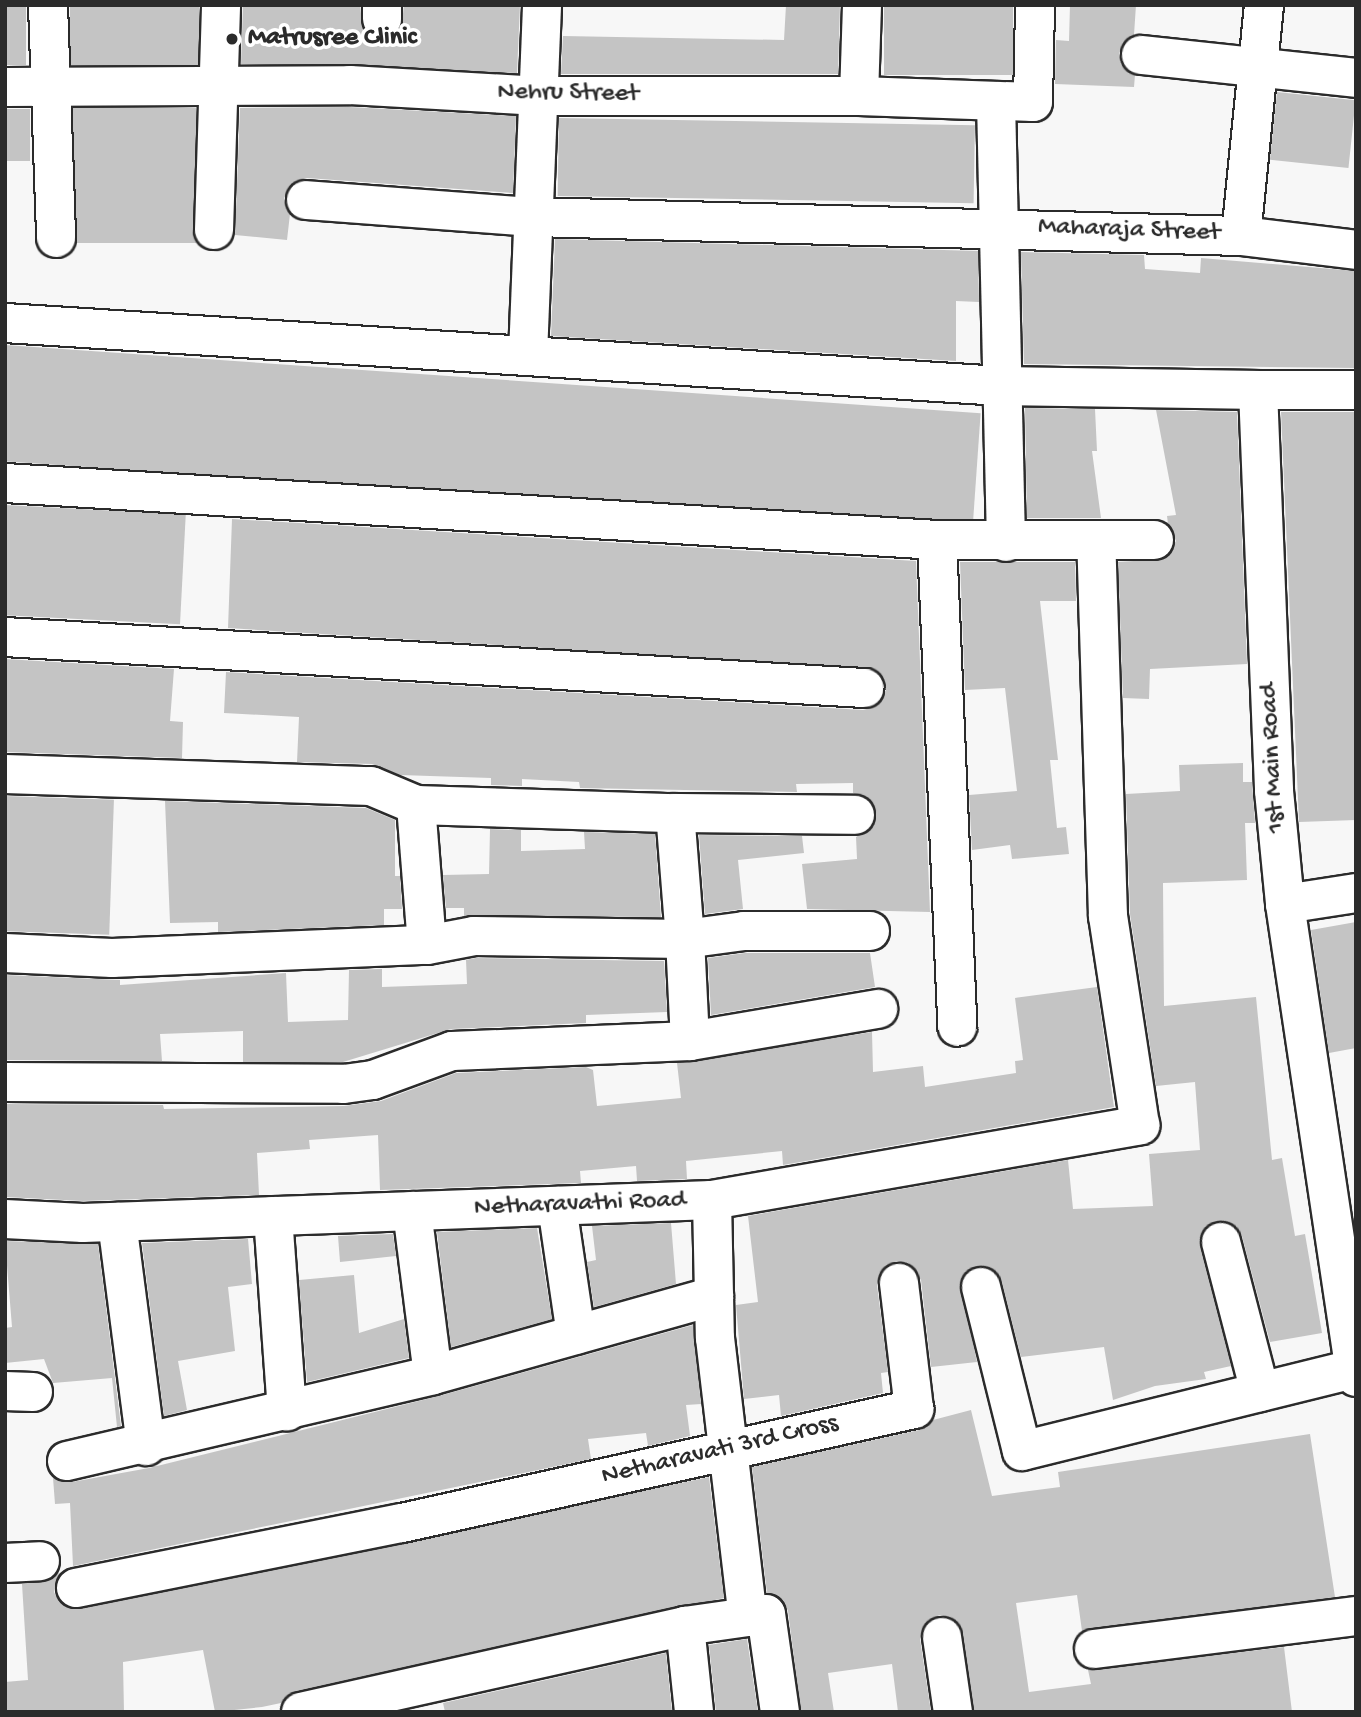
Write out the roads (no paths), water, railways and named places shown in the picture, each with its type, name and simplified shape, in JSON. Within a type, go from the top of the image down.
[{"type":"street","points":[[48,5],[48,86],[56,238]]},
{"type":"street","points":[[214,230],[222,84],[221,5]]},
{"type":"street","points":[[528,355],[542,5]]},
{"type":"street","points":[[859,96],[862,5]]},
{"type":"street","name":"Nehru Street","points":[[5,87],[222,84],[540,96],[859,96],[1033,102],[1035,5]]},
{"type":"street","name":"Maharaja Street","points":[[306,201],[534,217],[996,225],[1241,236],[1254,67],[1264,5]]},
{"type":"street","points":[[1141,55],[1356,78]]},
{"type":"street","points":[[996,101],[996,225],[1006,542]]},
{"type":"street","points":[[1241,236],[1356,250]]},
{"type":"street","points":[[5,323],[1002,386],[1356,390]]},
{"type":"street","name":"1st Main Road","points":[[1258,390],[1274,792],[1285,904],[1355,1373]]},
{"type":"street","points":[[5,483],[937,540],[1096,544],[1154,540]]},
{"type":"street","points":[[937,540],[957,1027]]},
{"type":"street","points":[[712,1200],[1140,1125],[1108,916],[1096,544]]},
{"type":"street","points":[[5,637],[864,688]]},
{"type":"street","points":[[5,774],[371,786],[416,805],[855,815]]},
{"type":"street","points":[[416,805],[427,945]]},
{"type":"street","points":[[675,813],[690,1041]]},
{"type":"street","points":[[1285,904],[1356,893]]},
{"type":"street","points":[[5,953],[112,958],[427,945],[474,936],[685,939],[744,931],[870,931]]},
{"type":"street","points":[[5,1082],[344,1084],[373,1080],[452,1051],[690,1041],[877,1009]]},
{"type":"street","name":"Netharavathi Road","points":[[5,1219],[117,1222],[712,1200],[714,1296],[748,1618]]},
{"type":"street","points":[[557,1206],[576,1335]]},
{"type":"street","points":[[412,1211],[433,1375]]},
{"type":"street","points":[[273,1216],[287,1411]]},
{"type":"street","points":[[117,1222],[146,1446]]},
{"type":"street","points":[[1221,1242],[1260,1392]]},
{"type":"street","name":"Netharavati 3rd Cross","points":[[76,1588],[402,1523],[914,1409],[899,1283]]},
{"type":"street","points":[[981,1287],[1022,1451],[1260,1392],[1355,1373]]},
{"type":"street","points":[[67,1461],[146,1446],[433,1375],[714,1296]]},
{"type":"street","points":[[301,1712],[685,1626],[766,1614],[780,1712]]},
{"type":"street","points":[[1094,1649],[1356,1616]]},
{"type":"street","points":[[685,1626],[694,1712]]},
{"type":"street","points":[[942,1637],[953,1712]]},
{"type":"place","name":"Matrusree Clinic","points":[[232,39]]}]
